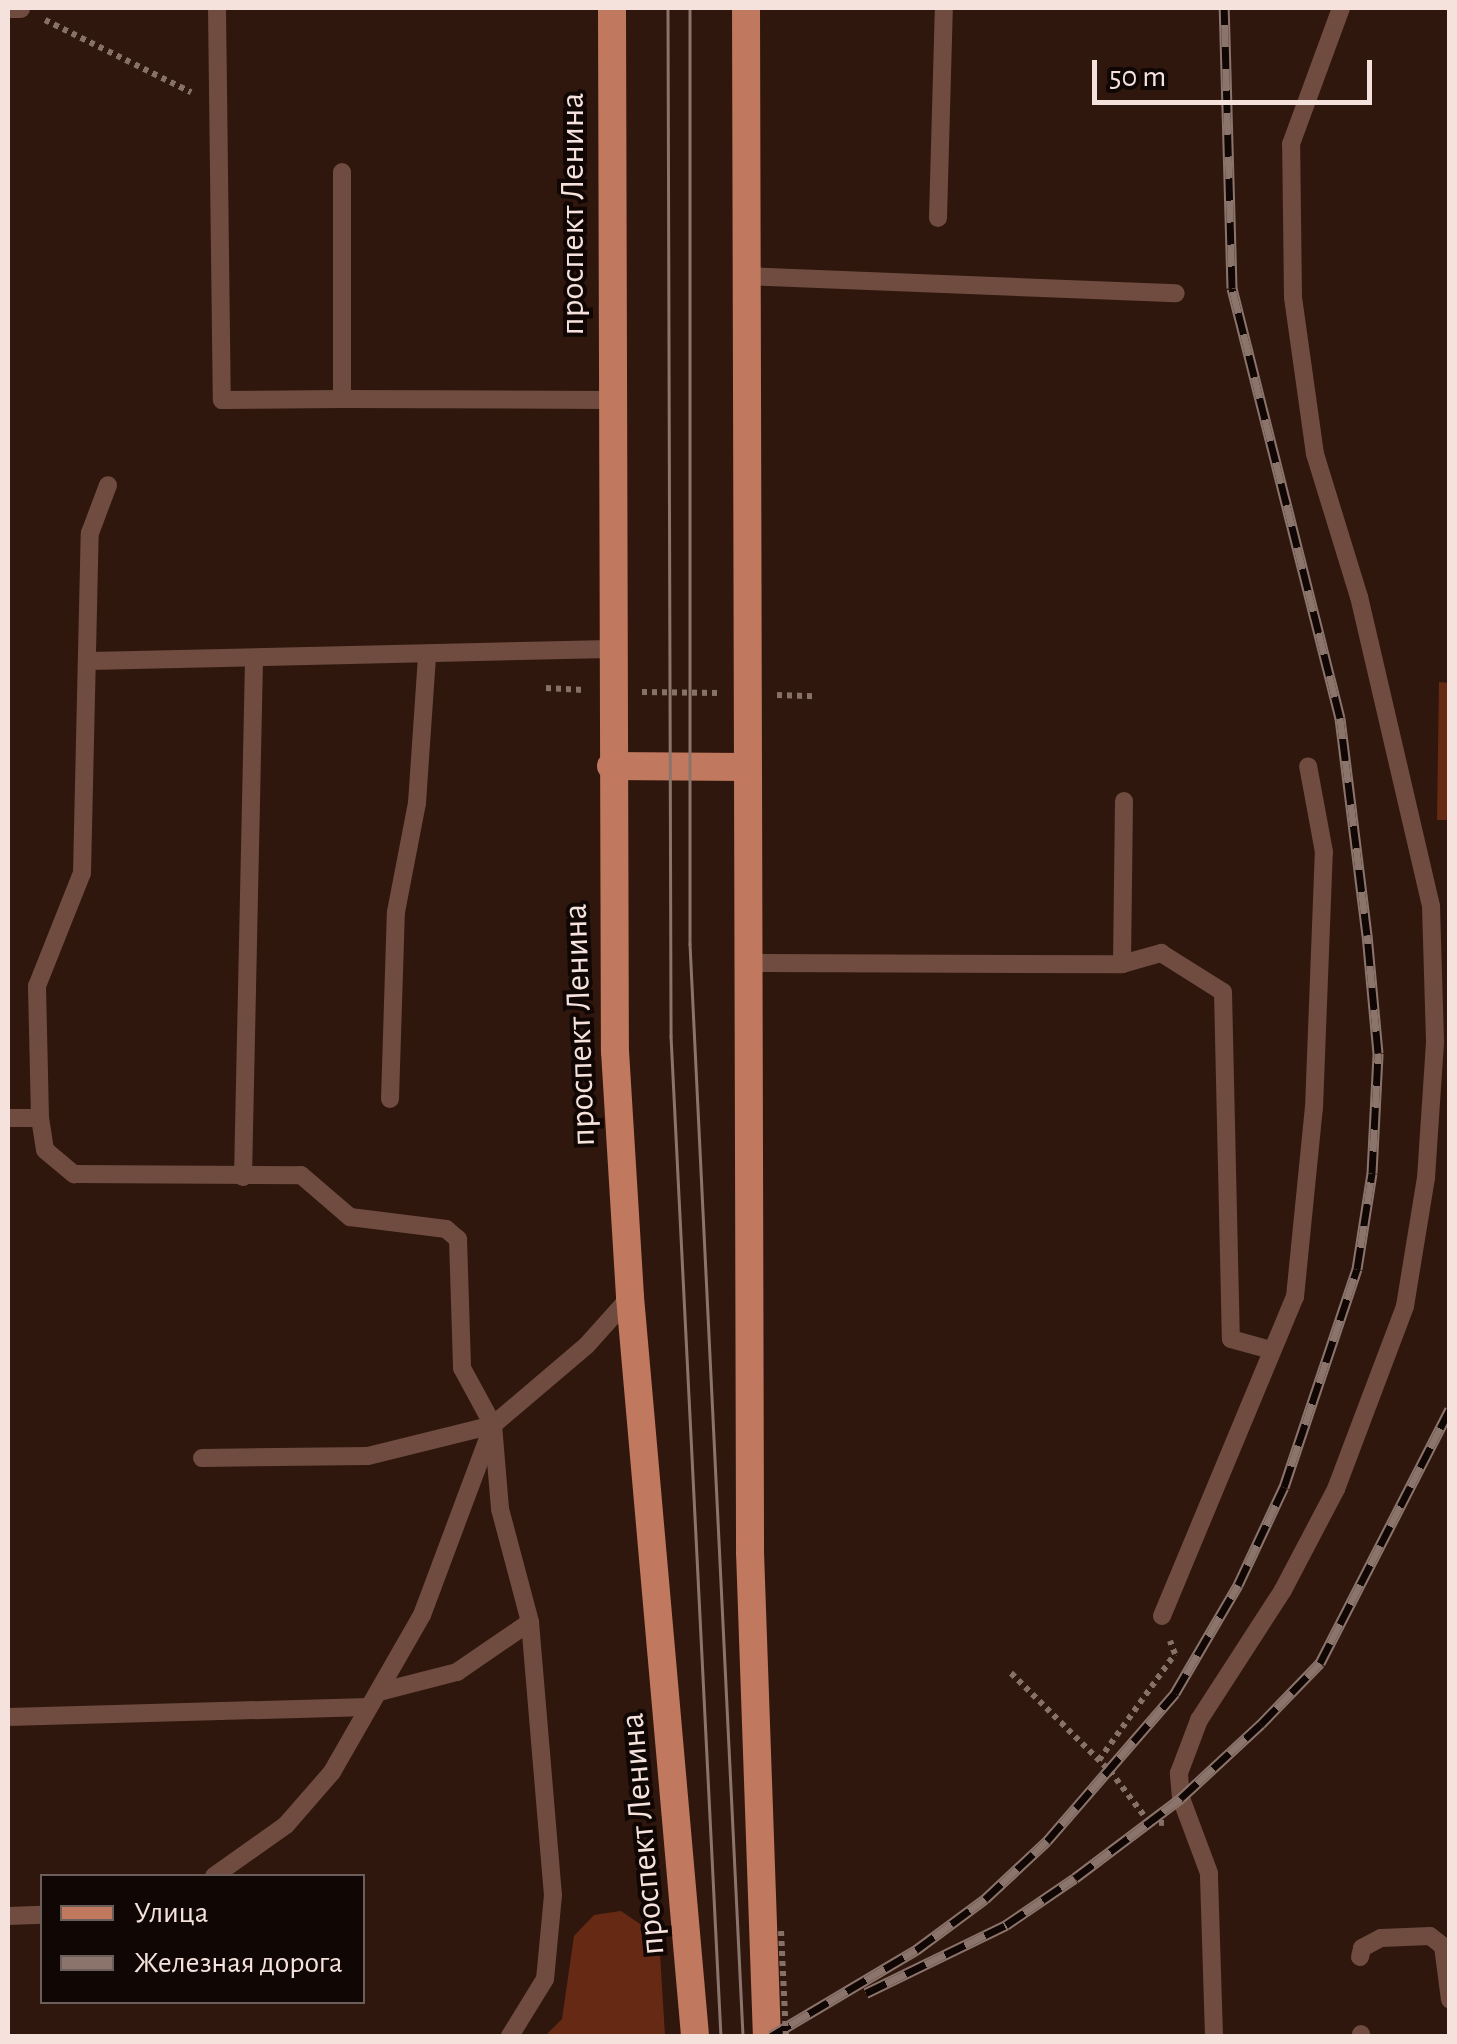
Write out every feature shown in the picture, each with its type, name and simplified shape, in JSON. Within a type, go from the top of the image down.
[{"type":"main road","name":"проспект Ленина","points":[[612,8],[610,766],[616,1052],[630,1297],[690,1936],[695,2036]]},
{"type":"main road","points":[[746,8],[750,1552],[771,1933],[767,2036]]},
{"type":"main road","points":[[610,766],[746,767]]},
{"type":"lane","points":[[217,8],[222,400],[610,400]]},
{"type":"lane","points":[[938,218],[944,8]]},
{"type":"lane","points":[[1214,2036],[1209,1873],[1191,1824],[1179,1773],[1186,1746],[1283,1590],[1336,1489],[1405,1306],[1426,1178],[1435,1041],[1432,906],[1359,597],[1315,454],[1293,297],[1291,144],[1341,8]]},
{"type":"lane","points":[[8,9],[21,9]]},
{"type":"lane","points":[[342,172],[342,399]]},
{"type":"lane","points":[[746,276],[1176,294]]},
{"type":"lane","points":[[108,486],[90,533],[90,661],[82,873],[38,986],[40,1118],[45,1150],[74,1174],[301,1175],[350,1217],[446,1229],[458,1240],[462,1368],[493,1425],[500,1509],[530,1622],[553,1895],[545,1979],[510,2036]]},
{"type":"lane","points":[[90,661],[610,649]]},
{"type":"lane","points":[[390,1098],[396,912],[417,803],[427,656]]},
{"type":"lane","points":[[243,1177],[254,660]]},
{"type":"lane","points":[[1162,1616],[1295,1298],[1314,1108],[1324,852],[1308,766]]},
{"type":"lane","points":[[1122,964],[1124,801]]},
{"type":"lane","points":[[748,963],[1122,964],[1162,952],[1223,992],[1231,1339],[1271,1350]]},
{"type":"lane","points":[[8,1118],[40,1118]]},
{"type":"lane","points":[[202,1458],[368,1456],[493,1425],[587,1345],[630,1297]]},
{"type":"lane","points":[[217,1874],[286,1825],[332,1772],[422,1615],[493,1425]]},
{"type":"lane","points":[[8,1716],[374,1700],[456,1672],[530,1622]]},
{"type":"lane","points":[[8,1916],[40,1915]]},
{"type":"lane","points":[[1360,1957],[1362,1948],[1380,1938],[1430,1936],[1443,1946],[1450,2000]]},
{"type":"path","points":[[21,9],[217,106]]},
{"type":"path","points":[[546,688],[815,696]]},
{"type":"path","points":[[1099,1760],[1174,1654],[1162,1616]]},
{"type":"path","points":[[1011,1674],[1099,1760],[1149,1822],[1191,1824]]},
{"type":"path","points":[[771,1933],[786,2036]]},
{"type":"shaded area","points":[[1439,682],[1449,683],[1449,820],[1437,820]]},
{"type":"shaded area","points":[[621,1911],[659,1937],[665,2036],[545,2036],[562,2019],[574,1936],[594,1915]]},
{"type":"tram line","points":[[668,8],[671,1036],[721,2036]]},
{"type":"tram line","points":[[690,8],[690,944],[743,2036]]},
{"type":"railway","points":[[771,2036],[916,1950],[985,1899],[1047,1841],[1175,1693],[1238,1585],[1284,1487],[1357,1269],[1372,1173],[1378,1053],[1367,935],[1340,718],[1232,288],[1224,8]]},
{"type":"railway","points":[[866,1993],[1006,1925],[1181,1798],[1261,1724],[1320,1663],[1450,1409]]}]
